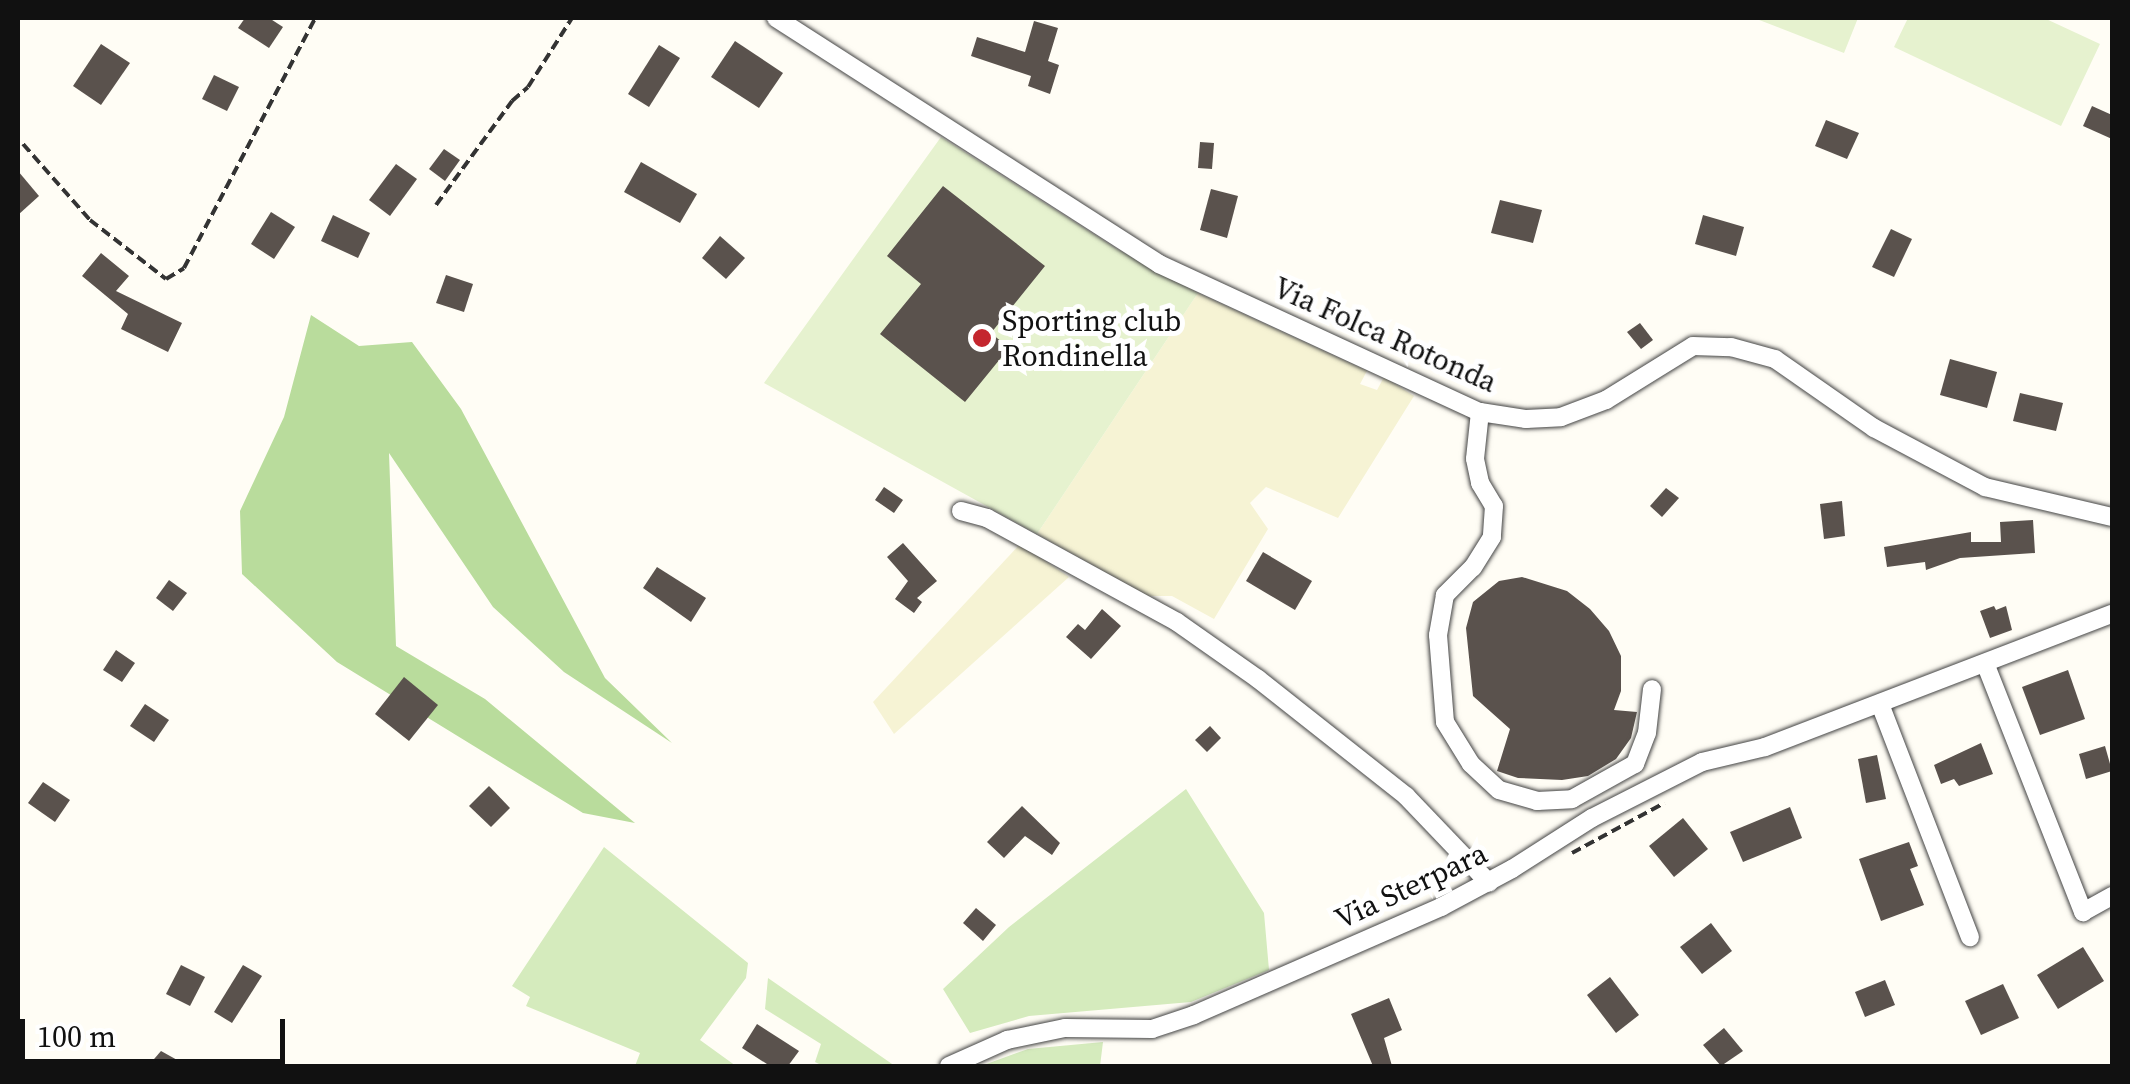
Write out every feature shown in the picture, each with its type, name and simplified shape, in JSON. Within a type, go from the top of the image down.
[{"type":"street","name":"Via Folca Rotonda","points":[[776,18],[1160,264],[1480,412],[1526,419],[1561,417],[1606,400],[1693,346],[1731,347],[1775,359],[1874,428],[1984,487],[2112,516]]},
{"type":"street","points":[[1480,412],[1476,460],[1480,483],[1494,506],[1492,537],[1473,567],[1445,596],[1438,635],[1445,722],[1470,764],[1499,790],[1536,802],[1572,799],[1635,764],[1647,734],[1652,689]]},
{"type":"street","points":[[960,511],[987,518],[1177,622],[1258,678],[1406,796],[1489,883]]},
{"type":"street","name":"Via Sterpara","points":[[949,1066],[1007,1040],[1064,1028],[1152,1029],[1194,1015],[1489,883],[1592,818],[1702,762],[1765,748],[2112,614]]},
{"type":"street","points":[[1985,663],[2084,912],[2112,896]]},
{"type":"street","points":[[1880,704],[1970,937]]},
{"type":"path","points":[[23,144],[90,220],[166,279],[184,268],[315,18]]},
{"type":"path","points":[[436,204],[512,101],[528,86],[572,18]]},
{"type":"path","points":[[1572,853],[1678,796]]},
{"type":"shaded area","points":[[1198,293],[1367,371],[1360,384],[1377,390],[1384,377],[1414,396],[1338,518],[1266,487],[1250,503],[1268,529],[1214,619],[1172,596],[1148,596],[1037,534]]},
{"type":"shaded area","points":[[1020,544],[1069,577],[894,734],[873,702]]},
{"type":"green space","points":[[1754,18],[1858,18],[1844,53]]},
{"type":"green space","points":[[1908,18],[2044,18],[2100,44],[2061,126],[1894,47]]},
{"type":"green space","name":"Sporting club Rondinella","points":[[941,137],[1117,249],[1198,293],[1037,534],[764,383]]},
{"type":"green space","points":[[311,315],[359,346],[412,342],[461,409],[605,678],[672,743],[564,672],[493,607],[389,453],[396,646],[485,699],[635,823],[583,813],[337,662],[242,574],[240,511],[284,417]]},
{"type":"green space","points":[[1186,789],[1264,913],[1269,970],[1191,1002],[1029,1016],[970,1033],[943,989],[1009,927]]},
{"type":"green space","points":[[604,847],[748,963],[746,978],[700,1040],[736,1066],[635,1066],[640,1053],[526,1006],[530,997],[512,986]]},
{"type":"green space","points":[[768,978],[895,1066],[823,1066],[815,1062],[821,1044],[765,1009]]},
{"type":"green space","points":[[1103,1042],[1100,1066],[981,1066],[1028,1049]]},
{"type":"building","points":[[245,18],[269,18],[283,27],[269,48],[238,28]]},
{"type":"building","points":[[1034,21],[1058,28],[1048,61],[1059,65],[1050,94],[1028,86],[1031,76],[971,56],[977,37],[1025,52]]},
{"type":"building","points":[[735,41],[783,73],[759,108],[711,77]]},
{"type":"building","points":[[101,44],[130,63],[101,105],[73,86]]},
{"type":"building","points":[[659,45],[680,58],[649,107],[628,94]]},
{"type":"building","points":[[214,75],[239,87],[227,111],[202,99]]},
{"type":"building","points":[[2092,106],[2112,115],[2112,139],[2083,126]]},
{"type":"building","points":[[1826,120],[1859,133],[1847,159],[1815,146]]},
{"type":"building","points":[[1200,142],[1214,143],[1212,169],[1198,168]]},
{"type":"building","points":[[444,149],[460,160],[445,181],[429,169]]},
{"type":"building","points":[[641,162],[697,194],[680,223],[624,192]]},
{"type":"building","points":[[396,164],[417,179],[390,216],[369,200]]},
{"type":"building","points":[[18,171],[39,196],[18,215]]},
{"type":"building","points":[[943,186],[1045,266],[991,333],[1009,348],[965,402],[880,334],[921,284],[887,256]]},
{"type":"building","points":[[1211,189],[1238,196],[1227,238],[1200,230]]},
{"type":"building","points":[[1500,200],[1542,210],[1533,243],[1491,233]]},
{"type":"building","points":[[271,212],[295,227],[274,259],[251,244]]},
{"type":"building","points":[[333,215],[370,233],[358,258],[321,241]]},
{"type":"building","points":[[1703,215],[1744,227],[1736,256],[1695,244]]},
{"type":"building","points":[[1891,229],[1912,239],[1894,277],[1872,267]]},
{"type":"building","points":[[720,236],[745,258],[726,279],[702,258]]},
{"type":"building","points":[[101,253],[129,276],[116,291],[182,323],[168,352],[121,329],[128,314],[82,276]]},
{"type":"building","points":[[446,275],[473,284],[464,312],[436,303]]},
{"type":"building","points":[[1640,323],[1653,340],[1641,349],[1627,332]]},
{"type":"building","points":[[1950,359],[1997,372],[1987,408],[1940,395]]},
{"type":"building","points":[[2020,393],[2063,403],[2056,431],[2013,421]]},
{"type":"building","points":[[884,487],[903,500],[894,513],[875,500]]},
{"type":"building","points":[[1666,488],[1679,498],[1662,517],[1650,506]]},
{"type":"building","points":[[1842,501],[1845,536],[1824,539],[1820,504]]},
{"type":"building","points":[[2033,520],[2035,553],[1960,558],[1926,570],[1925,562],[1887,567],[1884,547],[1971,532],[1971,542],[2001,542],[2000,522]]},
{"type":"building","points":[[903,543],[937,581],[917,598],[922,602],[914,613],[895,599],[908,581],[887,557]]},
{"type":"building","points":[[1263,552],[1312,581],[1295,610],[1246,581]]},
{"type":"building","points":[[657,567],[706,598],[691,622],[643,588]]},
{"type":"building","points":[[1522,577],[1567,591],[1590,609],[1609,631],[1621,656],[1621,691],[1614,710],[1637,712],[1631,738],[1616,759],[1588,776],[1562,780],[1518,778],[1497,771],[1510,729],[1473,696],[1466,628],[1473,602],[1499,581]]},
{"type":"building","points":[[169,580],[187,593],[173,611],[156,598]]},
{"type":"building","points":[[1994,606],[1996,610],[2006,606],[2012,630],[1990,638],[1980,611]]},
{"type":"building","points":[[1102,609],[1121,626],[1091,659],[1066,637],[1078,624],[1085,630]]},
{"type":"building","points":[[116,650],[135,663],[122,682],[103,670]]},
{"type":"building","points":[[2068,670],[2085,719],[2040,735],[2022,687]]},
{"type":"building","points":[[404,677],[438,705],[409,741],[375,714]]},
{"type":"building","points":[[145,704],[169,720],[154,742],[130,726]]},
{"type":"building","points":[[1210,726],[1221,738],[1207,752],[1195,740]]},
{"type":"building","points":[[1981,743],[1993,774],[1959,786],[1954,779],[1941,784],[1934,765]]},
{"type":"building","points":[[2105,746],[2112,771],[2086,779],[2079,754]]},
{"type":"building","points":[[1877,755],[1886,799],[1866,803],[1858,759]]},
{"type":"building","points":[[43,782],[70,800],[55,822],[28,803]]},
{"type":"building","points":[[489,786],[510,808],[491,827],[469,806]]},
{"type":"building","points":[[1022,806],[1060,843],[1052,855],[1025,836],[1004,858],[987,842]]},
{"type":"building","points":[[1790,807],[1802,838],[1743,862],[1730,832]]},
{"type":"building","points":[[1683,818],[1708,849],[1674,877],[1649,846]]},
{"type":"building","points":[[1909,842],[1918,866],[1910,869],[1924,905],[1881,921],[1859,859]]},
{"type":"building","points":[[976,908],[996,925],[983,941],[963,923]]},
{"type":"building","points":[[1711,923],[1732,951],[1702,974],[1680,947]]},
{"type":"building","points":[[2083,947],[2104,981],[2058,1009],[2037,975]]},
{"type":"building","points":[[181,965],[205,977],[190,1006],[166,994]]},
{"type":"building","points":[[243,965],[262,976],[232,1023],[214,1012]]},
{"type":"building","points":[[1610,977],[1639,1015],[1616,1033],[1587,995]]},
{"type":"building","points":[[1885,980],[1895,1005],[1865,1017],[1855,992]]},
{"type":"building","points":[[2003,984],[2019,1018],[1981,1035],[1965,1001]]},
{"type":"building","points":[[1389,998],[1402,1030],[1384,1038],[1392,1066],[1373,1066],[1351,1014]]},
{"type":"building","points":[[757,1024],[799,1051],[788,1066],[770,1066],[742,1048]]},
{"type":"building","points":[[1724,1028],[1743,1051],[1721,1066],[1703,1045]]},
{"type":"building","points":[[161,1051],[188,1066],[148,1066]]},
{"type":"place","name":"Sporting club Rondinella","points":[[982,338]]}]
